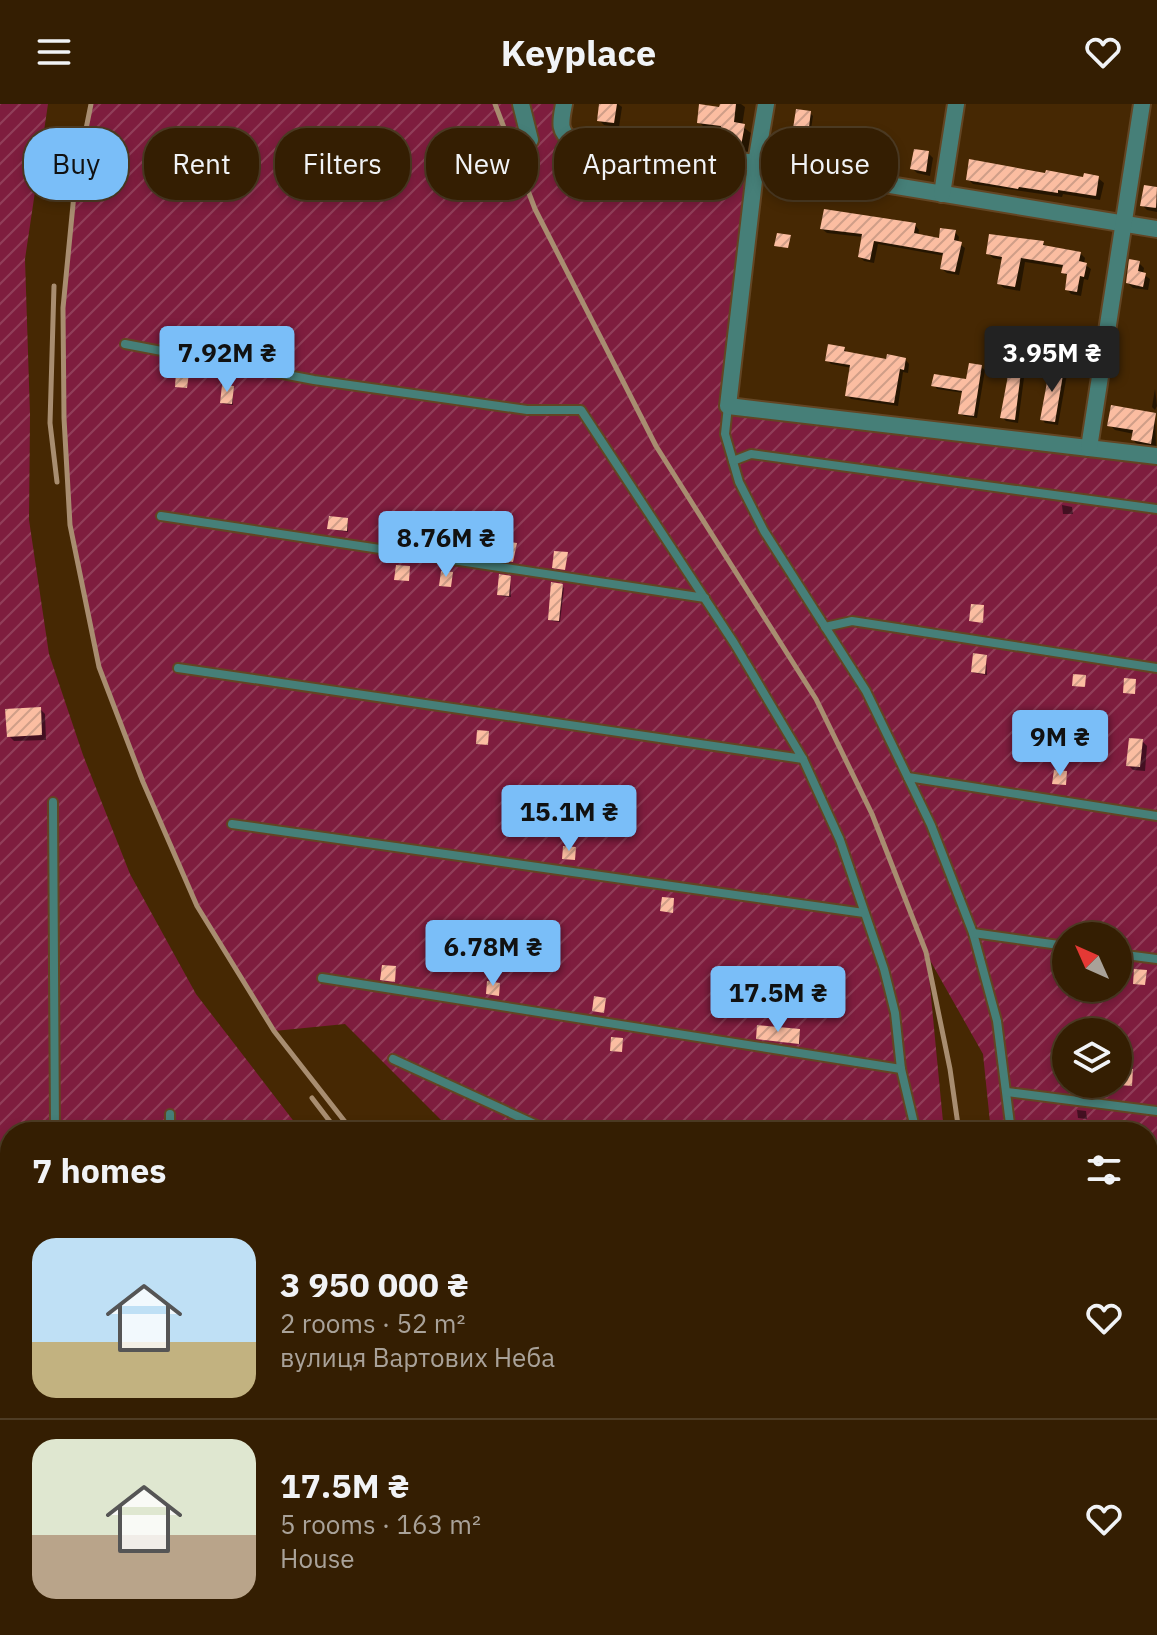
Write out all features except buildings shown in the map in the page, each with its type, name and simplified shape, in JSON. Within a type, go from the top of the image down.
[{"type":"street","points":[[521,104],[527,128]]},
{"type":"street","points":[[564,104],[560,126],[566,137],[574,141],[756,163],[1157,229]]},
{"type":"street","points":[[766,104],[756,163],[728,406],[1157,456]]},
{"type":"street","points":[[942,194],[956,104]]},
{"type":"street","points":[[1089,448],[1142,104]]},
{"type":"lane","points":[[125,344],[329,383],[527,410],[581,410],[705,598],[803,759],[840,840],[884,969],[895,1013],[901,1069],[914,1122]]},
{"type":"lane","points":[[728,406],[725,434],[739,482],[764,531],[866,691],[931,825],[973,933],[997,1021],[1010,1122]]},
{"type":"lane","points":[[733,461],[751,454],[1157,509]]},
{"type":"lane","points":[[161,516],[705,598]]},
{"type":"lane","points":[[825,627],[852,621],[1157,668]]},
{"type":"lane","points":[[178,668],[803,759]]},
{"type":"lane","points":[[908,777],[1157,816]]},
{"type":"lane","points":[[53,802],[55,1122]]},
{"type":"lane","points":[[232,824],[864,913]]},
{"type":"lane","points":[[973,933],[1052,944]]},
{"type":"lane","points":[[1132,956],[1157,959]]},
{"type":"lane","points":[[322,978],[901,1069]]},
{"type":"lane","points":[[393,1059],[530,1122]]},
{"type":"lane","points":[[1007,1092],[1157,1111]]},
{"type":"lane","points":[[170,1114],[170,1122]]},
{"type":"shaded area","points":[[0,104],[48,104],[44,128],[24,128],[24,200],[34,200],[25,259],[30,415],[29,520],[49,654],[83,755],[130,874],[196,994],[294,1122],[0,1122]]},
{"type":"shaded area","points":[[91,104],[564,104],[565,128],[554,128],[554,200],[745,200],[745,161],[756,163],[728,406],[1157,457],[1157,1122],[990,1122],[983,1054],[927,955],[943,1122],[443,1122],[345,1024],[274,1031],[197,906],[143,782],[99,667],[70,525],[64,418],[63,308],[73,200],[128,200],[128,128],[86,128]]},
{"type":"railway","points":[[91,104],[75,184],[63,308],[64,418],[70,525],[99,667],[143,782],[197,906],[274,1031],[345,1122]]},
{"type":"railway","points":[[495,104],[535,209],[656,446],[816,699],[872,814],[926,952],[958,1122]]},
{"type":"railway","points":[[54,286],[50,423],[57,482]]},
{"type":"railway","points":[[312,1098],[330,1122]]}]
